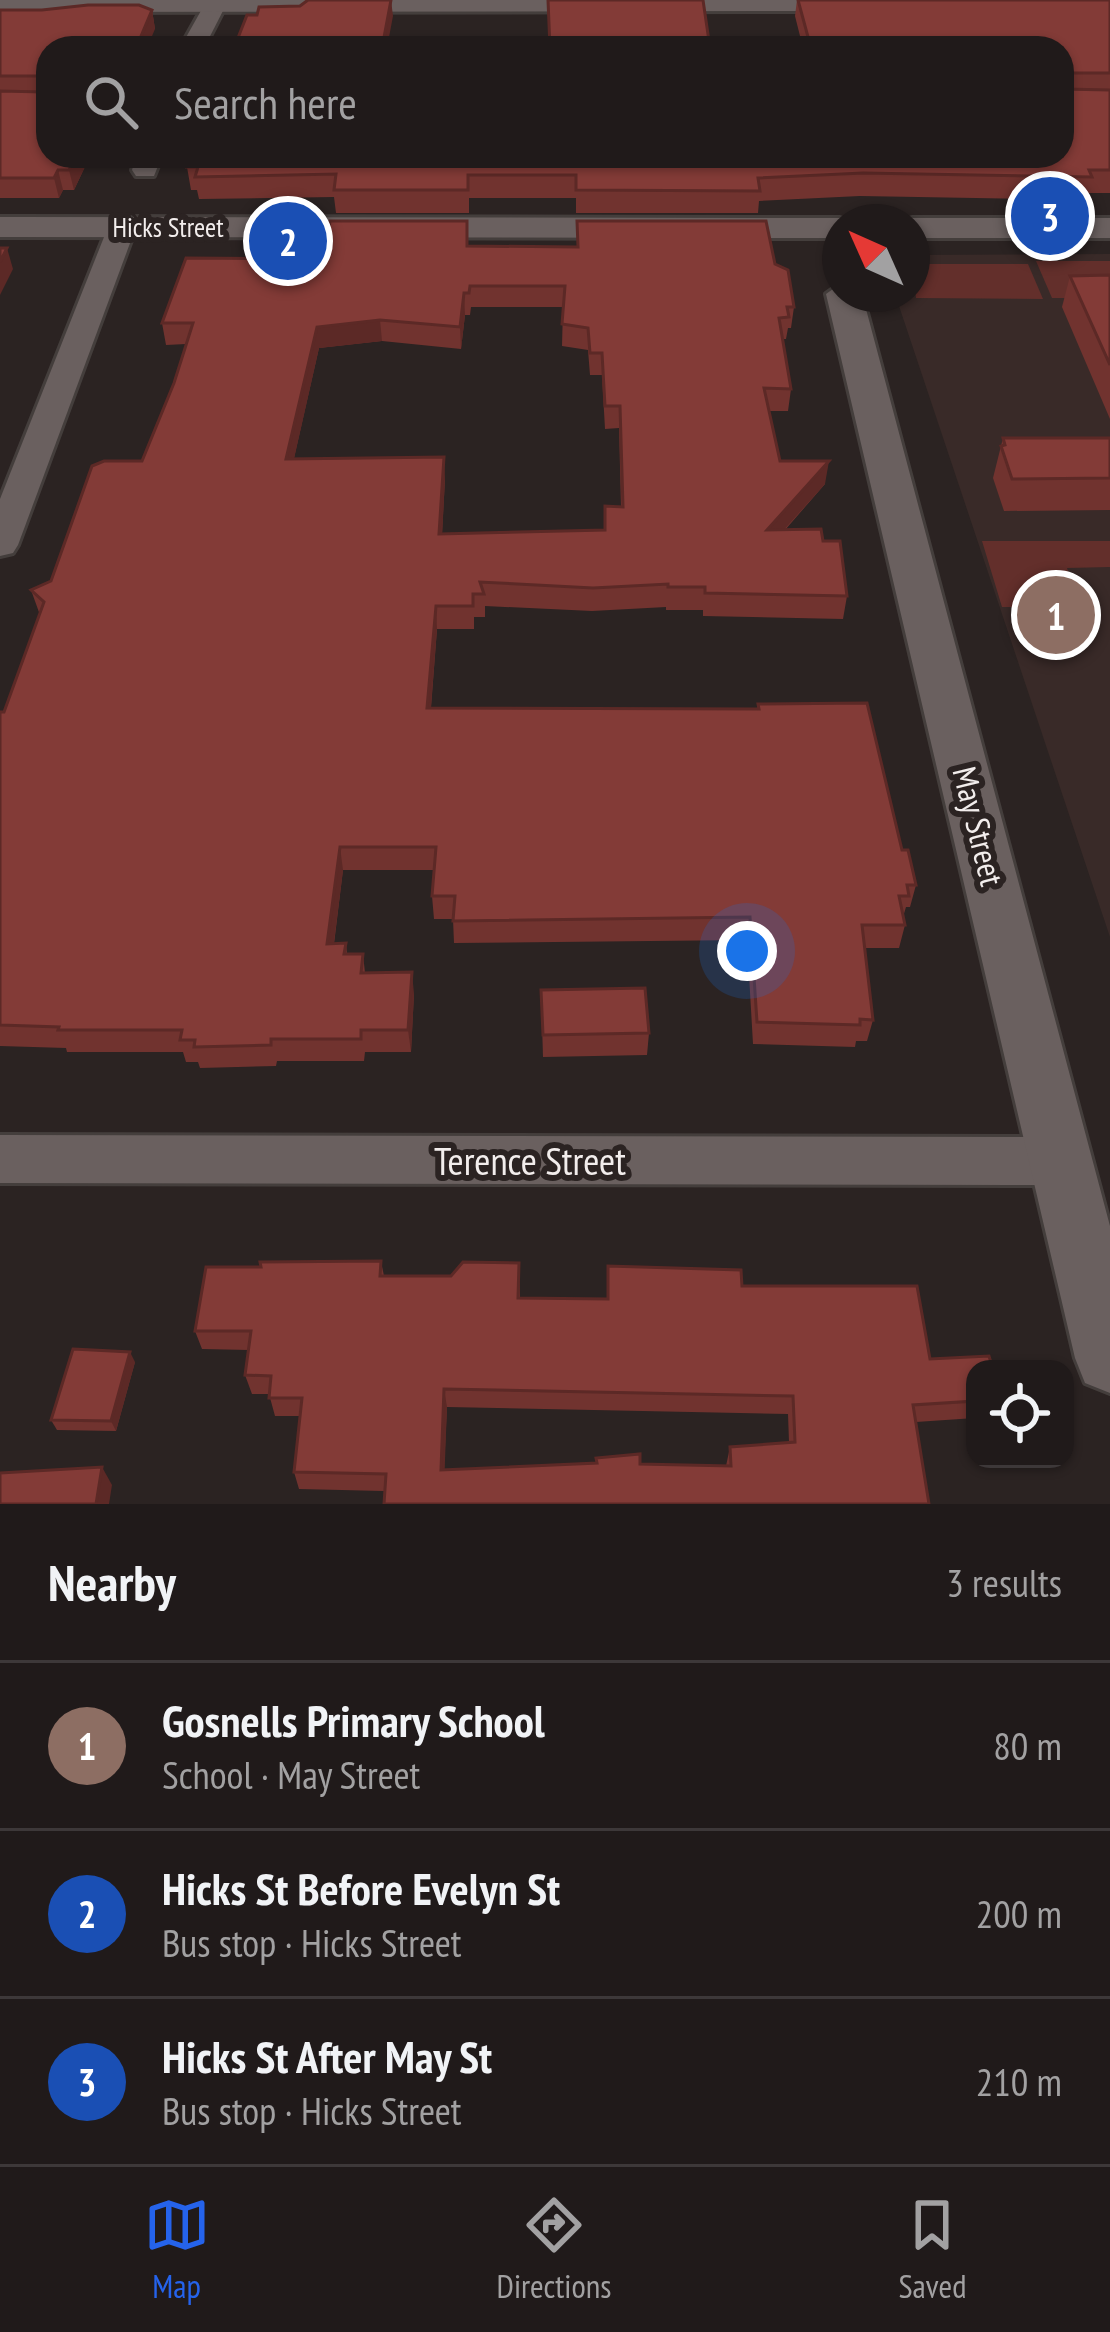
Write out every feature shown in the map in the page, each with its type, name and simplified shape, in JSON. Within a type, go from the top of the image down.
[{"type":"street","points":[[198,36],[216,3]]},
{"type":"street","points":[[0,4],[887,4]]},
{"type":"street","name":"Hicks Street","points":[[0,227],[822,228]]},
{"type":"street","points":[[0,545],[122,227]]},
{"type":"street","points":[[802,227],[822,268]]},
{"type":"street","points":[[930,227],[1110,228]]},
{"type":"street","name":"May Street","points":[[849,312],[1110,1358]]},
{"type":"street","name":"Terence Street","points":[[0,1159],[1061,1161]]},
{"type":"shaded area","points":[[1110,254],[1110,937],[901,312],[930,312],[930,255]]},
{"type":"shaded area","points":[[1036,261],[1110,261],[1110,298],[1052,298]]},
{"type":"shaded area","points":[[930,264],[1028,264],[1043,299],[930,298]]},
{"type":"shaded area","points":[[982,541],[1110,541],[1110,567],[1067,568],[1080,607],[1002,607]]},
{"type":"building","points":[[308,0],[391,0],[384,36],[239,36],[247,15],[257,15],[259,7],[300,6]]},
{"type":"building","points":[[548,0],[703,0],[708,36],[550,36]]},
{"type":"building","points":[[798,0],[1110,0],[1110,73],[1074,73],[1074,36],[808,36]]},
{"type":"building","points":[[139,5],[152,10],[141,36],[36,36],[36,76],[0,76],[0,10]]},
{"type":"building","points":[[1074,89],[1110,90],[1110,170],[1089,170],[1092,177],[863,173],[758,178],[760,191],[576,190],[576,175],[468,175],[468,190],[334,190],[336,174],[195,177],[198,168],[1074,168]]},
{"type":"building","points":[[0,91],[36,92],[36,168],[69,170],[58,170],[54,178],[0,178]]},
{"type":"building","points":[[330,221],[467,221],[467,246],[578,247],[577,221],[766,221],[775,264],[788,270],[794,307],[787,307],[789,317],[779,318],[791,389],[764,388],[780,461],[829,461],[767,530],[821,529],[823,541],[840,541],[847,596],[705,593],[705,587],[668,584],[593,588],[480,582],[484,594],[473,594],[473,606],[436,606],[427,708],[759,709],[758,704],[867,703],[902,850],[908,850],[916,885],[907,885],[909,896],[899,896],[905,925],[862,925],[873,1020],[860,1019],[860,1025],[757,1022],[750,917],[453,921],[455,896],[432,896],[436,847],[340,847],[327,944],[346,943],[344,954],[363,954],[361,973],[412,972],[408,1030],[361,1030],[361,1039],[271,1039],[271,1045],[194,1047],[195,1040],[180,1040],[182,1030],[0,1025],[0,712],[4,712],[44,602],[31,590],[51,581],[92,466],[104,461],[142,461],[193,323],[162,323],[186,258],[324,259]],"holes":[[[470,286],[565,286],[562,324],[588,328],[590,353],[602,353],[605,406],[620,406],[623,507],[605,506],[605,530],[439,534],[444,457],[286,459],[317,327],[380,320],[460,327],[464,293],[469,293]]]},
{"type":"building","points":[[1110,275],[1110,365],[1070,276]]},
{"type":"building","points":[[1003,438],[1110,438],[1110,478],[1012,479],[1001,446],[1005,445]]},
{"type":"building","points":[[645,988],[649,1033],[543,1035],[541,990]]},
{"type":"building","points":[[381,1261],[380,1276],[451,1276],[463,1262],[519,1263],[518,1298],[608,1299],[608,1266],[741,1270],[742,1286],[917,1286],[930,1359],[989,1356],[990,1360],[966,1360],[966,1402],[913,1405],[929,1504],[384,1504],[386,1474],[294,1472],[302,1398],[269,1398],[271,1376],[245,1375],[251,1331],[195,1331],[206,1267],[261,1267],[260,1262]],"holes":[[[444,1389],[793,1396],[795,1442],[730,1447],[731,1466],[640,1464],[640,1454],[596,1458],[597,1463],[441,1470]]]},
{"type":"building","points":[[73,1349],[130,1352],[111,1421],[51,1420]]},
{"type":"building","points":[[102,1467],[96,1504],[0,1504],[0,1473]]},
{"type":"place","name":"Hicks St After May St","points":[[1050,216]]},
{"type":"place","name":"Hicks St Before Evelyn St","points":[[288,241]]},
{"type":"place","name":"Gosnells Primary School","points":[[1056,615]]}]
